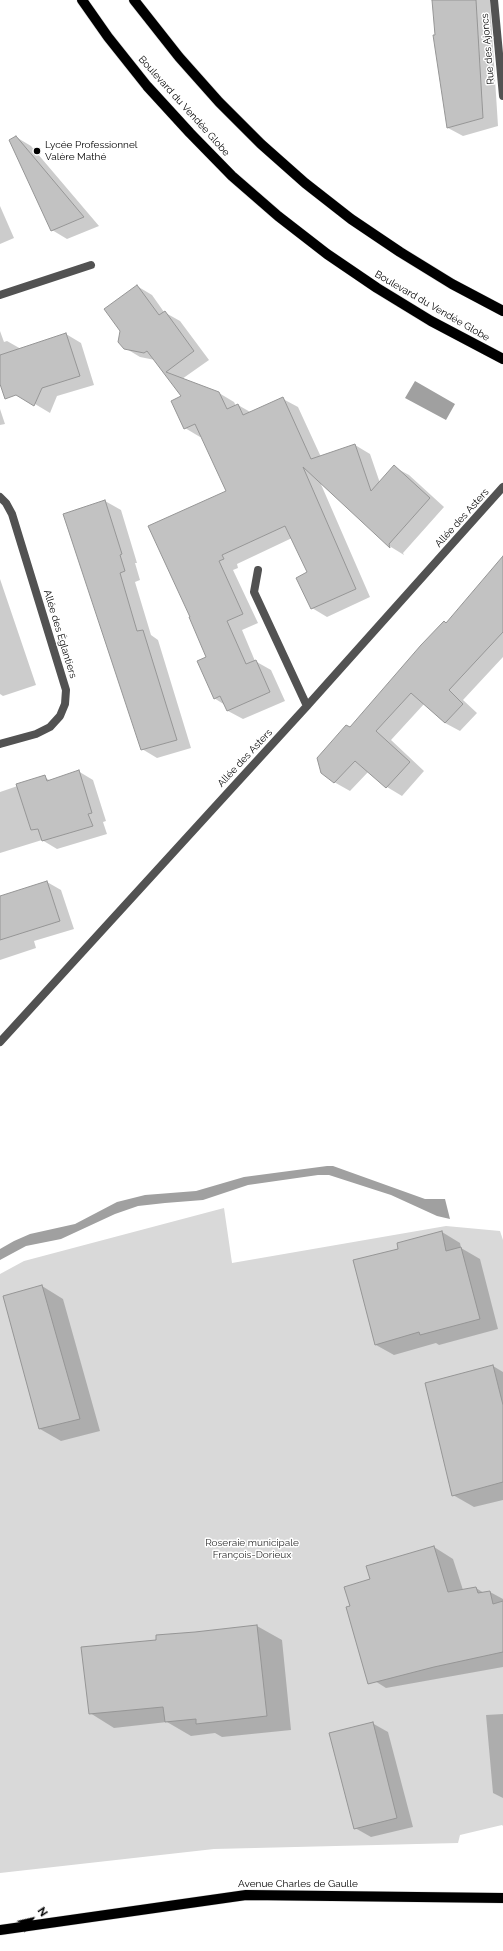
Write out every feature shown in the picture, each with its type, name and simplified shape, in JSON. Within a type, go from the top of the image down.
[{"type":"main road","name":"Boulevard du Vendée Globe","points":[[82,0],[108,37],[147,86],[232,176],[278,216],[327,254],[377,288],[431,321],[503,359]]},
{"type":"main road","points":[[134,0],[179,57],[219,102],[261,144],[305,183],[351,219],[400,252],[452,284],[503,311]]},
{"type":"main road","name":"Avenue Charles de Gaulle","points":[[0,1930],[246,1895],[503,1898]]},
{"type":"street","name":"Rue des Ajoncs","points":[[494,0],[503,96]]},
{"type":"street","points":[[0,295],[91,265]]},
{"type":"street","name":"Allée des Asters","points":[[0,1042],[307,706],[503,487]]},
{"type":"street","name":"Allée des Églantiers","points":[[0,497],[6,503],[12,514],[66,690],[65,704],[60,716],[50,727],[36,734],[0,744]]},
{"type":"street","points":[[258,570],[254,592],[307,706]]},
{"type":"green space","name":"Roseraie municipale François-Dorieux","points":[[224,1208],[232,1263],[446,1226],[500,1231],[503,1240],[503,1826],[460,1835],[458,1843],[214,1849],[0,1873],[0,1274],[24,1261]]},
{"type":"shaded area","points":[[415,381],[455,404],[446,420],[405,398]]},
{"type":"shaded area","points":[[333,1166],[425,1199],[445,1199],[450,1219],[437,1216],[391,1195],[329,1175],[318,1175],[248,1185],[203,1200],[138,1206],[115,1214],[61,1239],[26,1246],[0,1260],[0,1249],[14,1241],[30,1234],[75,1224],[117,1202],[145,1195],[196,1191],[244,1177]]},
{"type":"building","points":[[432,0],[476,0],[483,118],[447,128],[433,35],[435,35]]},
{"type":"building","points":[[16,136],[84,217],[51,231],[9,140]]},
{"type":"building","points":[[137,285],[159,315],[165,311],[194,351],[166,372],[219,392],[227,409],[238,404],[243,415],[283,397],[311,459],[355,444],[371,491],[394,465],[430,498],[389,544],[390,548],[303,467],[356,589],[311,609],[296,578],[307,572],[285,526],[222,555],[224,559],[219,561],[243,614],[227,621],[246,664],[256,660],[270,692],[227,711],[220,696],[214,699],[197,661],[206,657],[190,617],[148,526],[226,491],[195,424],[184,429],[171,401],[181,396],[147,351],[144,353],[124,349],[118,342],[120,331],[104,309]]},
{"type":"building","points":[[66,333],[80,376],[42,388],[34,406],[16,395],[5,399],[0,384],[0,355]]},
{"type":"building","points":[[105,500],[122,554],[120,555],[125,571],[120,573],[137,631],[143,630],[177,740],[141,750],[63,514]]},
{"type":"building","points":[[503,556],[503,632],[449,690],[463,704],[445,723],[411,693],[376,731],[410,762],[386,788],[355,761],[334,783],[321,773],[317,758],[346,725],[350,727],[421,645],[444,621],[446,623]]},
{"type":"building","points":[[79,770],[92,813],[88,814],[93,826],[42,841],[38,829],[31,830],[16,784],[45,775],[47,781]]},
{"type":"building","points":[[47,881],[60,921],[0,940],[0,896]]},
{"type":"building","points":[[442,1231],[446,1251],[461,1247],[480,1319],[420,1335],[419,1332],[375,1345],[353,1260],[398,1249],[397,1243]]},
{"type":"building","points":[[42,1285],[80,1419],[39,1429],[3,1296]]},
{"type":"building","points":[[493,1365],[503,1405],[503,1482],[452,1496],[425,1383]]},
{"type":"building","points":[[434,1546],[448,1592],[476,1587],[478,1593],[490,1591],[493,1604],[503,1601],[503,1652],[434,1667],[368,1684],[346,1607],[350,1606],[344,1587],[370,1579],[366,1566]]},
{"type":"building","points":[[257,1625],[267,1716],[196,1724],[196,1719],[165,1722],[163,1707],[89,1714],[81,1647],[156,1640],[156,1635]]},
{"type":"building","points":[[373,1722],[397,1818],[354,1829],[329,1733]]},
{"type":"place","name":"Lycée Professionnel Valère Mathé","points":[[37,151]]}]
